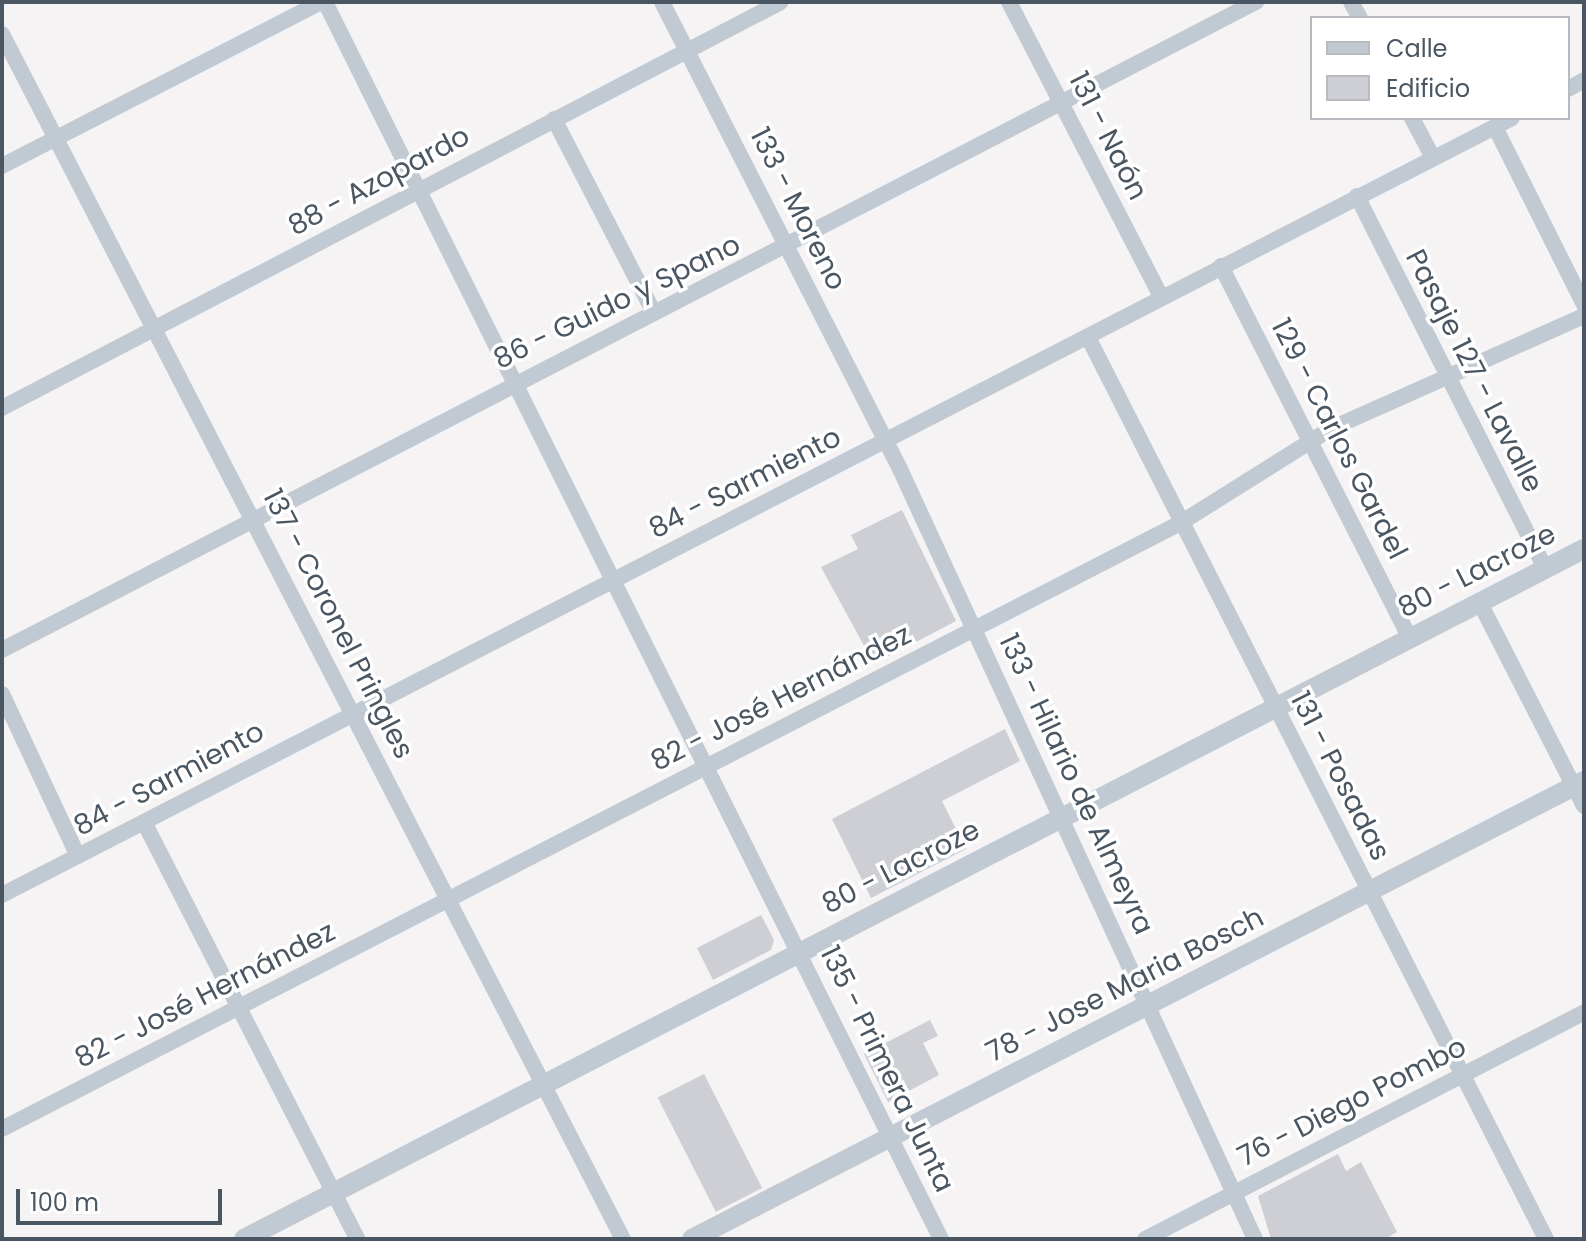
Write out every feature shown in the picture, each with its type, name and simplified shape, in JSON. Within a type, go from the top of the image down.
[{"type":"street","points":[[2,166],[323,2]]},
{"type":"street","name":"135 - Primera Junta","points":[[323,2],[518,380],[941,1239]]},
{"type":"street","name":"133 - Moreno","points":[[662,2],[886,440]]},
{"type":"street","name":"88 - Azopardo","points":[[2,408],[781,2]]},
{"type":"street","name":"131 - Naón","points":[[1009,2],[1160,294]]},
{"type":"street","name":"86 - Guido y Spano","points":[[2,650],[253,515],[788,246],[1256,2]]},
{"type":"street","name":"137 - Coronel Pringles","points":[[2,34],[253,515],[623,1239]]},
{"type":"street","points":[[554,119],[654,313]]},
{"type":"street","points":[[1413,120],[1433,158]]},
{"type":"street","name":"84 - Sarmiento","points":[[2,895],[1088,337],[1160,294],[1508,120]]},
{"type":"street","points":[[1495,127],[1584,305]]},
{"type":"street","name":"Pasaje 127 - Lavalle","points":[[1357,196],[1545,568]]},
{"type":"street","name":"129 - Carlos Gardel","points":[[1221,266],[1313,438],[1409,637]]},
{"type":"street","name":"82 - José Hernández","points":[[2,1129],[1182,522],[1313,438],[1446,372],[1584,316]]},
{"type":"street","name":"131 - Posadas","points":[[1088,337],[1546,1239]]},
{"type":"street","name":"133 - Hilario de Almeyra","points":[[886,440],[1064,816],[1255,1239]]},
{"type":"street","name":"80 - Lacroze","points":[[244,1239],[1584,549]]},
{"type":"street","points":[[1480,603],[1579,784],[1584,806]]},
{"type":"street","points":[[2,694],[78,856]]},
{"type":"street","name":"78 - Jose Maria Bosch","points":[[692,1239],[1579,784]]},
{"type":"street","points":[[144,822],[357,1239]]},
{"type":"street","name":"76 - Diego Pombo","points":[[1145,1239],[1584,1012]]},
{"type":"building","points":[[902,510],[956,621],[874,664],[821,567],[858,549],[851,535]]},
{"type":"building","points":[[1005,729],[1020,761],[942,801],[966,849],[871,898],[832,819]]},
{"type":"building","points":[[761,915],[774,940],[771,950],[713,980],[697,948]]},
{"type":"building","points":[[930,1020],[938,1036],[923,1043],[939,1075],[888,1102],[864,1054]]},
{"type":"building","points":[[704,1074],[762,1188],[716,1212],[658,1098]]},
{"type":"building","points":[[1338,1154],[1346,1171],[1361,1162],[1397,1232],[1385,1239],[1271,1239],[1258,1196]]}]
